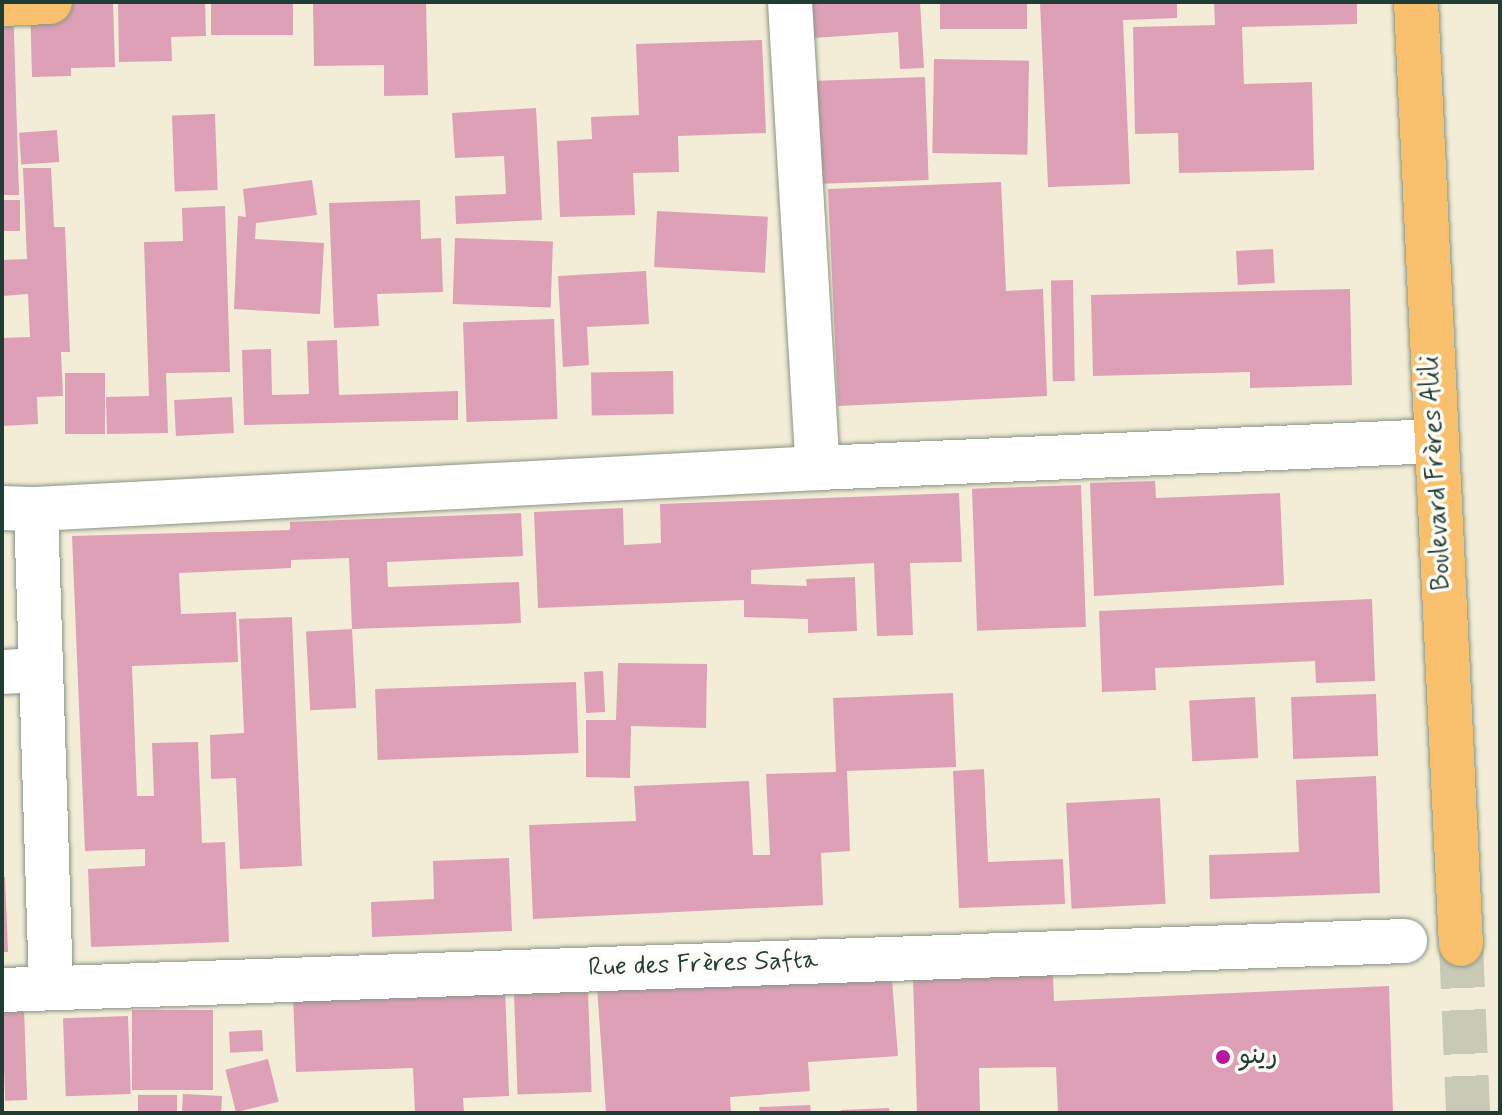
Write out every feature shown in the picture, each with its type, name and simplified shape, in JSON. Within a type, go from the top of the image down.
[{"type":"main road","points":[[2,4],[50,2]]},
{"type":"main road","name":"Boulevard Frères Alili","points":[[1416,2],[1461,944]]},
{"type":"street","points":[[790,2],[818,468]]},
{"type":"street","points":[[51,988],[22,671],[19,509],[818,468],[1436,441]]},
{"type":"street","name":"Rue des Frères Safta","points":[[2,990],[1405,941]]},
{"type":"building","points":[[2,2],[13,2],[19,195],[2,195]]},
{"type":"building","points":[[30,2],[113,2],[115,67],[71,68],[71,76],[32,77]]},
{"type":"building","points":[[118,2],[205,2],[206,36],[171,37],[172,61],[119,62]]},
{"type":"building","points":[[211,2],[293,2],[293,35],[211,35]]},
{"type":"building","points":[[313,2],[426,2],[428,95],[384,96],[384,65],[314,66]]},
{"type":"building","points":[[798,2],[920,2],[924,68],[900,69],[898,32],[800,39]]},
{"type":"building","points":[[940,2],[1027,2],[1027,29],[940,29]]},
{"type":"building","points":[[1040,2],[1177,2],[1177,18],[1123,20],[1130,184],[1048,187]]},
{"type":"building","points":[[1214,2],[1357,2],[1357,24],[1242,27],[1244,84],[1312,82],[1314,170],[1179,173],[1178,133],[1135,134],[1133,27],[1215,25]]},
{"type":"building","points":[[762,40],[766,133],[678,136],[679,172],[633,173],[635,215],[560,217],[557,141],[592,139],[591,117],[639,115],[636,44]]},
{"type":"building","points":[[934,59],[1029,61],[1027,155],[932,153]]},
{"type":"building","points":[[925,77],[929,180],[815,184],[811,81]]},
{"type":"building","points":[[536,108],[542,220],[456,224],[455,196],[506,194],[504,156],[455,158],[452,113]]},
{"type":"building","points":[[215,114],[218,190],[175,191],[172,116]]},
{"type":"building","points":[[57,130],[59,162],[21,165],[19,133]]},
{"type":"building","points":[[23,168],[51,168],[54,227],[65,227],[70,352],[61,352],[63,396],[37,397],[38,424],[2,426],[2,338],[30,337],[28,294],[2,296],[2,260],[27,259]]},
{"type":"building","points":[[312,180],[317,215],[256,223],[255,239],[324,243],[320,314],[234,309],[238,216],[246,217],[243,189]]},
{"type":"building","points":[[1001,182],[1006,291],[1043,289],[1047,396],[838,406],[828,189]]},
{"type":"building","points":[[2,200],[20,200],[20,231],[2,231]]},
{"type":"building","points":[[420,200],[421,239],[441,238],[443,292],[377,294],[379,326],[334,328],[329,203]]},
{"type":"building","points":[[225,206],[230,372],[166,373],[168,433],[107,434],[106,397],[149,396],[144,242],[183,241],[182,208]]},
{"type":"building","points":[[657,211],[768,217],[765,273],[654,267]]},
{"type":"building","points":[[455,238],[553,241],[551,307],[453,304]]},
{"type":"building","points":[[1273,249],[1275,283],[1238,285],[1236,251]]},
{"type":"building","points":[[646,271],[649,324],[587,327],[589,365],[563,367],[558,276]]},
{"type":"building","points":[[1051,280],[1073,280],[1075,381],[1053,381]]},
{"type":"building","points":[[1350,289],[1352,385],[1250,388],[1250,372],[1093,376],[1091,295]]},
{"type":"building","points":[[554,319],[557,419],[467,422],[463,322]]},
{"type":"building","points":[[337,340],[339,395],[458,391],[458,420],[244,425],[242,350],[271,349],[272,395],[309,394],[307,341]]},
{"type":"building","points":[[673,371],[674,414],[592,415],[591,372]]},
{"type":"building","points":[[65,373],[105,373],[105,434],[65,434]]},
{"type":"building","points":[[232,397],[234,433],[176,436],[174,400]]},
{"type":"building","points":[[1155,481],[1156,498],[1280,493],[1284,585],[1094,596],[1090,483]]},
{"type":"building","points":[[1081,485],[1086,627],[977,631],[972,489]]},
{"type":"building","points":[[959,493],[962,562],[910,563],[913,635],[877,636],[874,563],[751,570],[751,584],[807,586],[806,579],[855,577],[857,631],[808,633],[808,619],[744,617],[744,600],[538,608],[534,512],[623,508],[624,545],[661,543],[660,504]]},
{"type":"building","points":[[521,513],[523,556],[387,562],[388,587],[519,582],[521,623],[352,629],[349,558],[291,560],[291,568],[179,573],[181,614],[236,612],[238,662],[132,666],[137,796],[154,796],[152,743],[198,742],[202,843],[225,842],[229,942],[91,947],[88,869],[145,866],[145,849],[85,851],[72,536],[290,530],[290,522]]},
{"type":"building","points":[[1372,599],[1375,681],[1316,683],[1315,661],[1155,668],[1156,690],[1102,692],[1099,611]]},
{"type":"building","points":[[292,617],[302,866],[240,869],[236,778],[211,779],[210,735],[244,733],[239,619]]},
{"type":"building","points":[[352,629],[356,708],[310,710],[306,631]]},
{"type":"building","points":[[618,663],[707,664],[706,728],[631,726],[630,778],[586,777],[586,720],[616,720]]},
{"type":"building","points":[[603,671],[605,712],[586,713],[584,672]]},
{"type":"building","points":[[576,682],[578,753],[378,760],[375,689]]},
{"type":"building","points":[[953,693],[956,767],[847,771],[850,851],[821,853],[823,905],[533,919],[529,825],[636,821],[634,786],[749,781],[753,855],[770,855],[766,774],[836,772],[833,698]]},
{"type":"building","points":[[1376,694],[1378,756],[1293,759],[1291,697]]},
{"type":"building","points":[[1255,697],[1258,758],[1192,761],[1189,700]]},
{"type":"building","points":[[984,769],[988,862],[1063,859],[1065,904],[959,908],[953,771]]},
{"type":"building","points":[[1376,776],[1380,893],[1210,899],[1209,855],[1299,852],[1296,780]]},
{"type":"building","points":[[1160,798],[1166,904],[1072,909],[1066,803]]},
{"type":"building","points":[[509,858],[512,931],[372,937],[371,902],[434,899],[433,861]]},
{"type":"building","points":[[2,877],[5,877],[8,952],[2,952]]},
{"type":"building","points":[[891,967],[898,1056],[808,1062],[810,1091],[730,1097],[731,1113],[606,1113],[597,987]]},
{"type":"building","name":"رينو","points":[[1053,974],[1054,1001],[1389,986],[1393,1113],[1058,1113],[1056,1067],[979,1068],[980,1113],[917,1113],[913,977]]},
{"type":"building","points":[[505,987],[509,1096],[463,1098],[464,1113],[415,1113],[413,1068],[296,1072],[293,995]]},
{"type":"building","points":[[588,991],[592,1092],[518,1095],[514,994]]},
{"type":"building","points":[[24,1009],[27,1100],[5,1101],[2,1010]]},
{"type":"building","points":[[132,1010],[213,1010],[213,1090],[132,1090]]},
{"type":"building","points":[[128,1016],[131,1094],[66,1096],[63,1018]]},
{"type":"building","points":[[262,1030],[263,1051],[230,1053],[229,1032]]},
{"type":"building","points":[[268,1059],[279,1102],[236,1112],[225,1070]]},
{"type":"building","points":[[183,1094],[222,1096],[221,1113],[182,1113]]},
{"type":"building","points":[[138,1095],[177,1095],[177,1113],[138,1113]]},
{"type":"building","points":[[810,1105],[811,1113],[760,1113],[759,1107]]},
{"type":"building","points":[[889,1108],[890,1113],[841,1113],[841,1110]]},
{"type":"tunnel","points":[[1461,944],[1468,1113]]},
{"type":"place","name":"رينو","points":[[1223,1057]]}]
